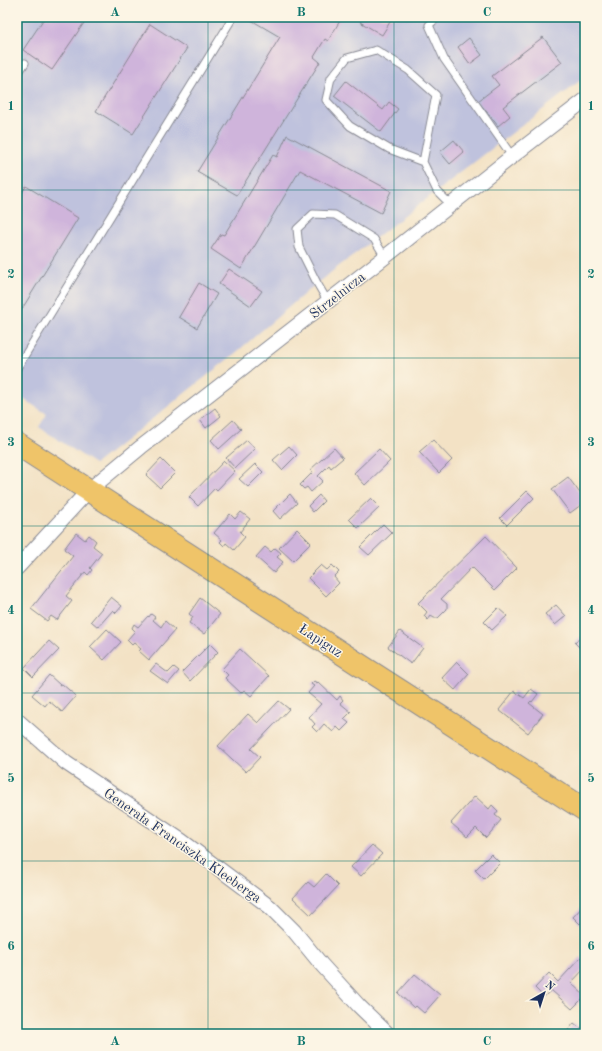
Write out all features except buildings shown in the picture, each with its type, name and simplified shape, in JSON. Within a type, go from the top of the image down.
[{"type":"main road","name":"Łapiguz","points":[[17,444],[585,810]]},
{"type":"street","name":"Strzelnicza","points":[[89,490],[141,447],[585,100]]},
{"type":"street","points":[[17,568],[89,490]]},
{"type":"street","name":"Generała Franciszka Kleeberga","points":[[17,720],[66,762],[182,841],[270,907],[294,931],[321,964],[359,1006],[388,1034]]},
{"type":"lane","points":[[438,17],[429,25],[444,59],[512,156]]},
{"type":"lane","points":[[17,368],[232,19]]},
{"type":"lane","points":[[423,162],[389,149],[350,126],[326,100],[331,78],[347,58],[376,50],[408,70],[436,95],[423,162],[437,191],[450,205]]},
{"type":"lane","points":[[17,75],[25,62]]},
{"type":"lane","points":[[328,302],[299,248],[297,229],[313,214],[335,215],[374,239],[385,257]]},
{"type":"shaded area","points":[[17,17],[585,17],[585,77],[317,283],[232,356],[95,464],[39,427],[47,414],[17,395]]}]
